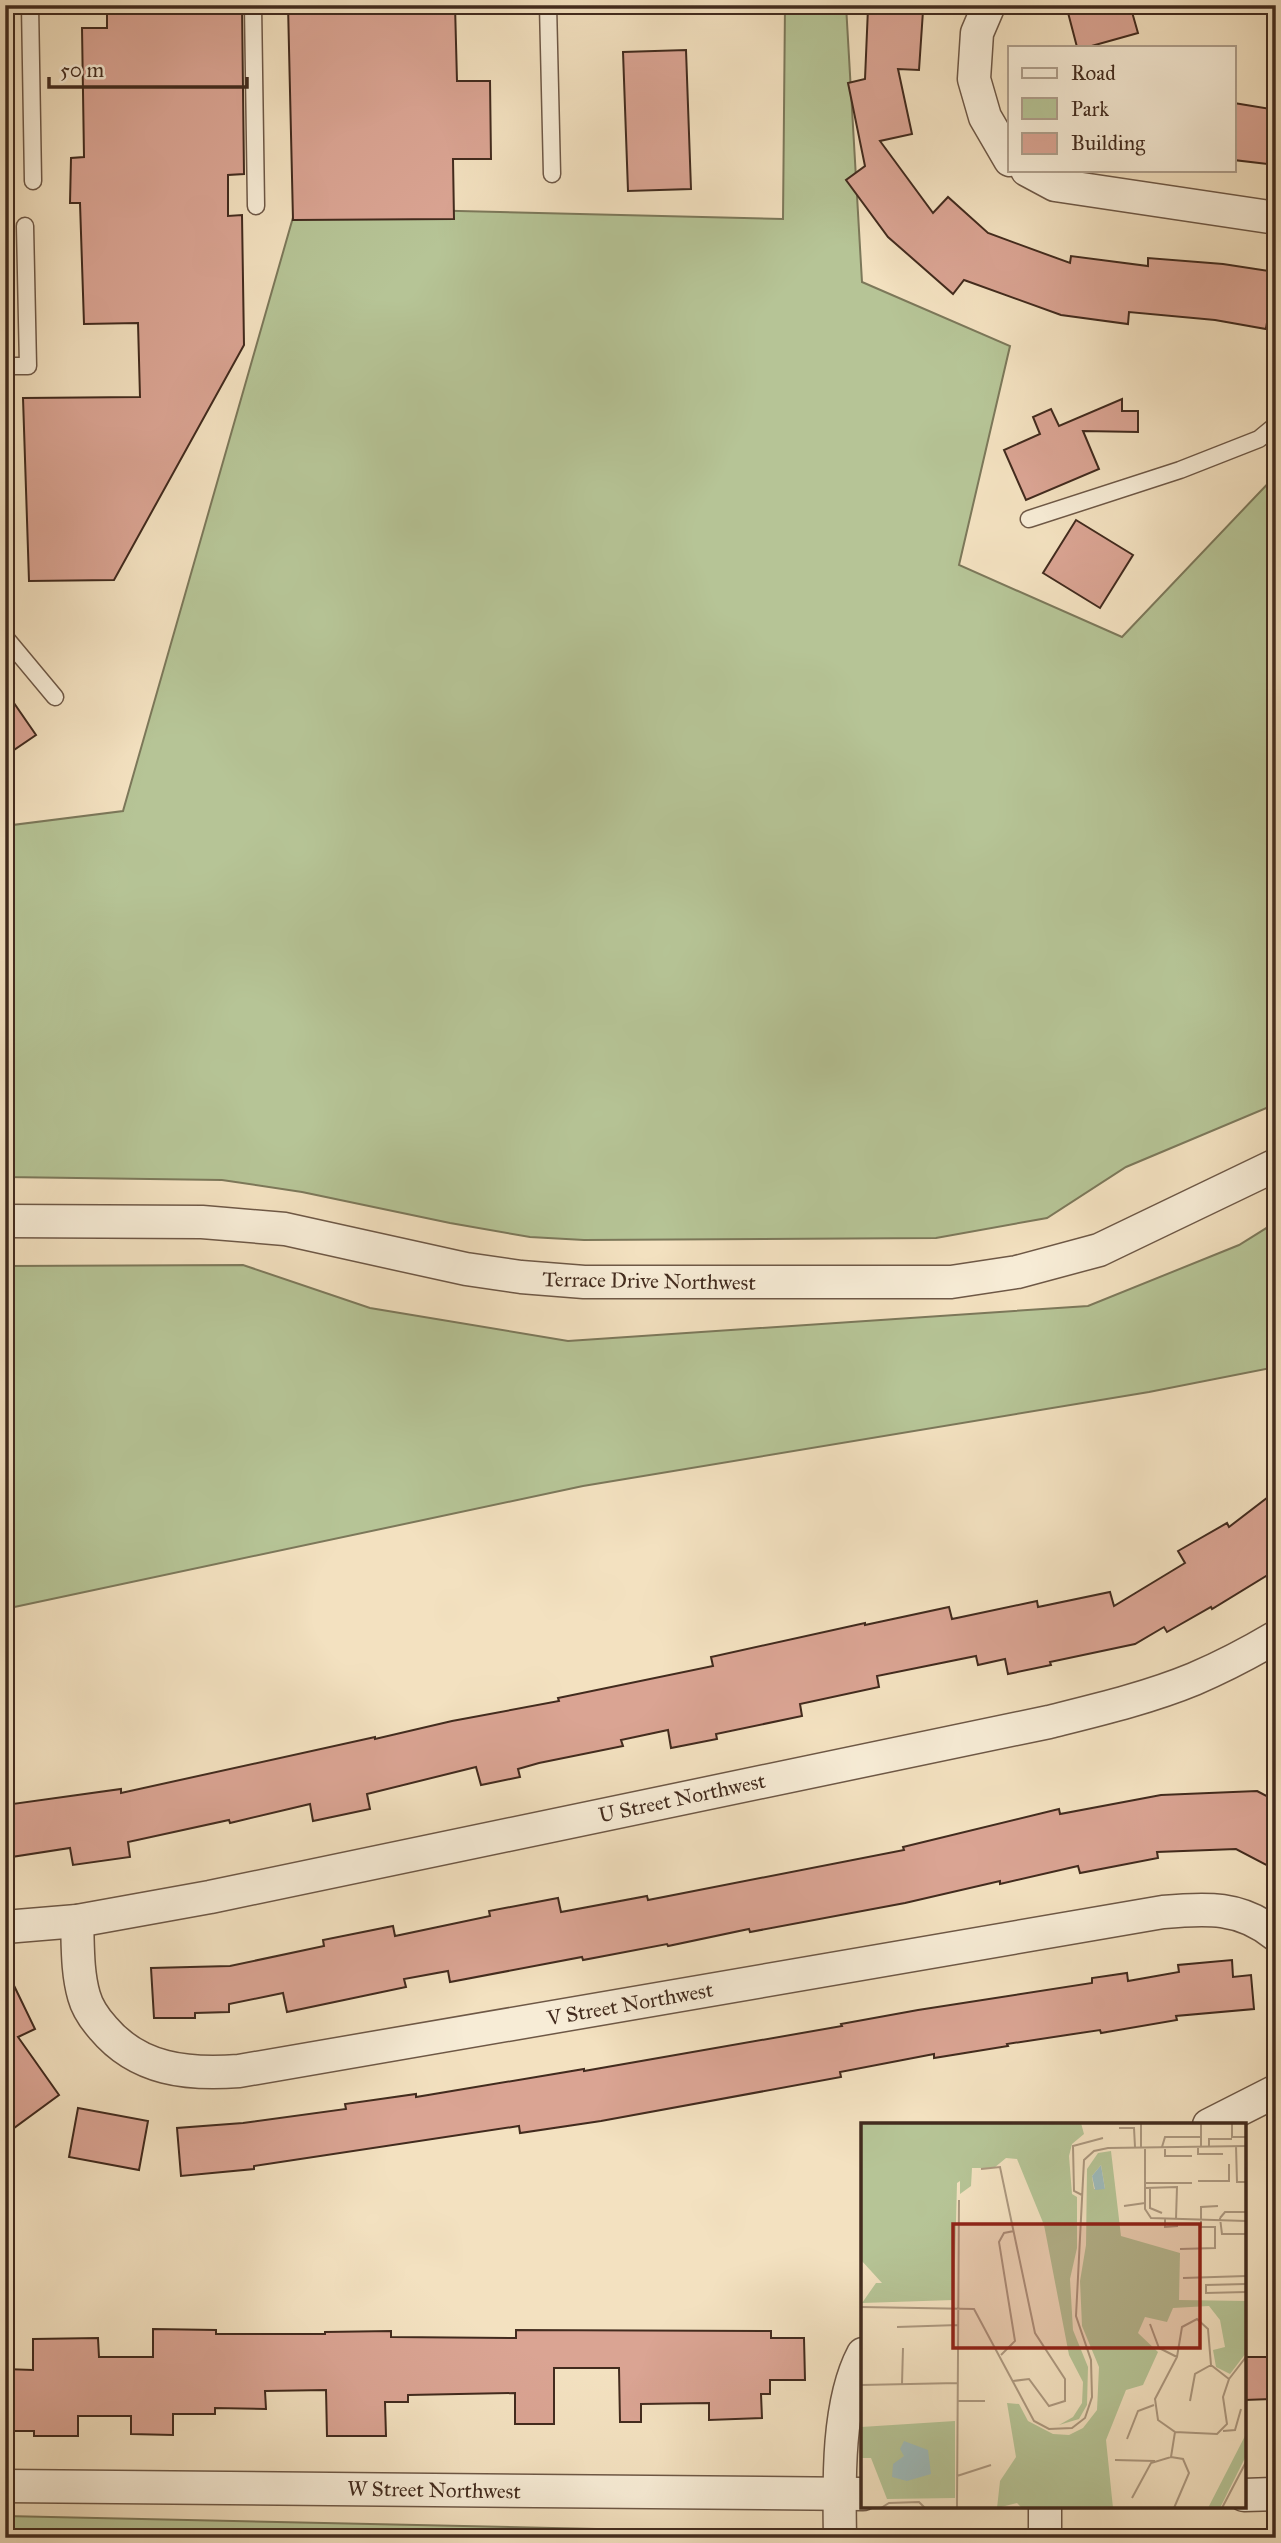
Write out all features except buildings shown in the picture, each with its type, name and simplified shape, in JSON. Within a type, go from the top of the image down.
[{"type":"street","points":[[989,5],[977,33],[974,79],[985,117],[1008,157]]},
{"type":"street","points":[[1031,172],[1055,185],[1276,218]]},
{"type":"street","name":"Terrace Drive Northwest","points":[[5,1221],[202,1222],[285,1229],[466,1269],[521,1278],[584,1282],[951,1282],[1017,1272],[1099,1250],[1276,1165]]},
{"type":"street","name":"U Street Northwest","points":[[5,1927],[76,1921],[209,1897],[1049,1722],[1125,1702],[1192,1680],[1237,1660],[1276,1637]]},
{"type":"street","name":"V Street Northwest","points":[[76,1921],[84,1996],[96,2019],[110,2037],[131,2054],[155,2065],[207,2074],[239,2071],[1163,1912],[1200,1908],[1233,1912],[1260,1922],[1276,1934]]},
{"type":"street","points":[[1213,2123],[1276,2091]]},
{"type":"street","points":[[840,2538],[851,2494],[845,2409],[861,2358]]},
{"type":"street","name":"W Street Northwest","points":[[5,2486],[851,2494]]},
{"type":"street","points":[[1246,2495],[1276,2494]]},
{"type":"street","points":[[1045,2508],[1045,2538]]},
{"type":"lane","points":[[30,5],[33,181]]},
{"type":"lane","points":[[253,5],[256,206]]},
{"type":"lane","points":[[548,5],[552,174]]},
{"type":"lane","points":[[5,366],[28,366],[25,226]]},
{"type":"lane","points":[[1029,519],[1180,470],[1259,439],[1276,425]]},
{"type":"lane","points":[[5,637],[55,696]]},
{"type":"green space","points":[[785,5],[846,5],[862,282],[1010,346],[959,565],[1122,637],[1276,475],[1276,1104],[1126,1167],[1047,1218],[936,1238],[584,1240],[530,1237],[302,1192],[222,1180],[5,1177],[5,826],[123,811],[296,207],[783,219]]},
{"type":"green space","points":[[1276,1222],[1276,1367],[1149,1392],[583,1486],[5,1609],[5,1266],[243,1265],[370,1308],[568,1341],[1088,1306],[1239,1245]]},
{"type":"green space","points":[[5,2516],[781,2533],[781,2538],[5,2538]]}]
